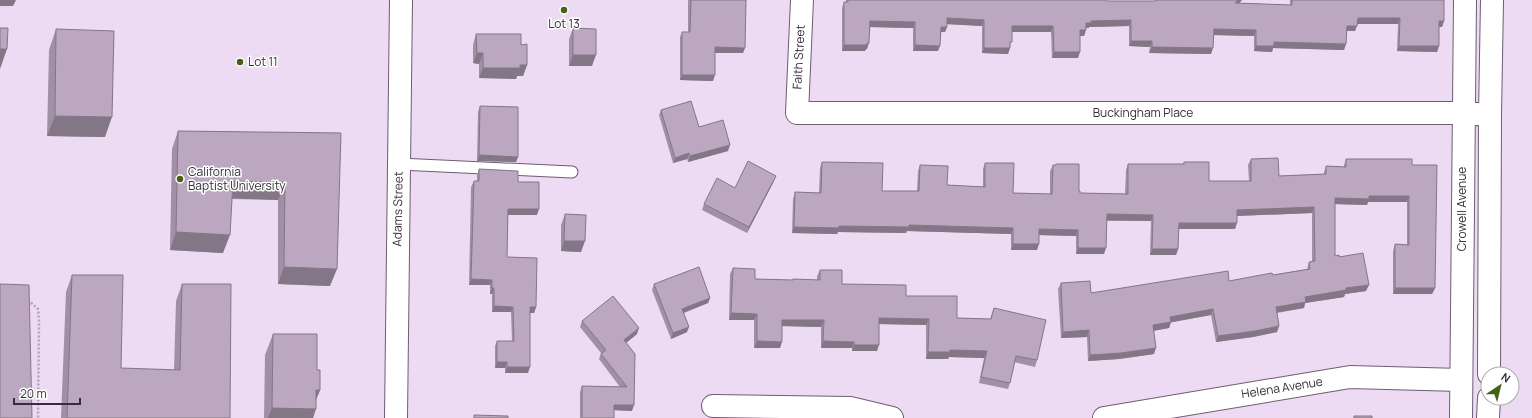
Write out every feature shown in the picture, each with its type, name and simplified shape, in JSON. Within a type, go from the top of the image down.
[{"type":"street","name":"Adams Street","points":[[396,418],[401,0]]},
{"type":"street","name":"Faith Street","points":[[797,113],[802,0]]},
{"type":"street","name":"Crowell Avenue","points":[[1461,418],[1464,0]]},
{"type":"street","points":[[1489,366],[1492,0]]},
{"type":"street","name":"Buckingham Place","points":[[797,113],[1463,113],[1490,115]]},
{"type":"street","name":"Helena Avenue","points":[[1104,418],[1350,377],[1461,380]]},
{"type":"street","points":[[1488,418],[1489,406]]},
{"type":"street","points":[[713,412],[850,408],[892,418]]},
{"type":"lane","points":[[399,164],[572,172]]},
{"type":"path","points":[[27,300],[38,309],[38,418]]},
{"type":"building","points":[[691,0],[746,0],[745,48],[715,47],[715,75],[682,75],[682,32],[690,32]]},
{"type":"building","points":[[848,0],[1238,0],[1235,3],[1292,5],[1292,0],[1444,0],[1444,21],[1439,21],[1439,46],[1399,46],[1400,18],[1358,18],[1357,26],[1347,26],[1346,44],[1274,42],[1274,46],[1256,46],[1256,30],[1214,29],[1213,48],[1152,47],[1152,41],[1131,41],[1131,20],[1091,21],[1091,23],[1086,23],[1086,30],[1080,30],[1080,52],[1054,52],[1053,26],[1012,26],[1012,42],[1010,42],[1010,48],[984,48],[984,20],[947,18],[947,27],[941,27],[940,46],[915,45],[915,22],[870,21],[869,43],[867,43],[867,45],[844,45],[844,2],[848,2]]},
{"type":"building","points":[[0,28],[8,28],[7,49],[0,49]]},
{"type":"building","points":[[573,28],[596,29],[596,55],[573,55]]},
{"type":"building","points":[[56,29],[114,31],[112,117],[55,116]]},
{"type":"building","points":[[476,34],[521,34],[521,45],[527,44],[527,65],[520,65],[520,68],[483,68],[483,53],[477,53]]},
{"type":"building","points":[[691,101],[699,127],[723,120],[730,145],[690,156],[689,153],[675,158],[661,110]]},
{"type":"building","points":[[480,106],[518,107],[518,157],[479,155]]},
{"type":"building","points":[[178,131],[341,133],[337,269],[284,267],[285,182],[233,181],[230,235],[176,232]]},
{"type":"building","points":[[1278,158],[1279,176],[1326,174],[1326,166],[1346,167],[1346,159],[1412,159],[1412,165],[1437,165],[1435,288],[1395,288],[1395,244],[1409,245],[1409,196],[1369,196],[1369,199],[1335,198],[1335,256],[1339,255],[1339,257],[1363,253],[1369,285],[1346,288],[1346,290],[1305,297],[1306,302],[1276,307],[1279,326],[1218,336],[1213,309],[1170,317],[1171,322],[1153,325],[1156,348],[1121,353],[1090,355],[1089,330],[1063,332],[1061,283],[1090,281],[1091,293],[1228,271],[1229,281],[1272,273],[1273,275],[1310,269],[1309,262],[1315,261],[1314,207],[1237,210],[1237,223],[1179,223],[1178,249],[1152,249],[1153,215],[1107,214],[1106,248],[1078,248],[1078,230],[1039,229],[1039,244],[1013,244],[1013,228],[909,225],[909,227],[794,227],[795,192],[821,193],[822,162],[883,163],[882,191],[919,191],[920,165],[948,166],[947,185],[985,187],[985,163],[1014,163],[1013,193],[1052,194],[1053,165],[1079,164],[1080,193],[1128,194],[1128,164],[1184,164],[1184,162],[1209,162],[1209,181],[1251,181],[1251,159]]},
{"type":"building","points":[[748,161],[776,176],[749,227],[704,204],[717,178],[735,188]]},
{"type":"building","points":[[479,169],[518,171],[518,182],[539,182],[539,209],[508,209],[507,257],[537,258],[536,307],[530,307],[530,367],[507,367],[507,362],[497,362],[497,341],[514,341],[513,307],[494,306],[494,288],[492,288],[492,280],[471,279],[474,181],[479,181]]},
{"type":"building","points":[[565,214],[586,215],[585,241],[564,241]]},
{"type":"building","points":[[699,267],[710,298],[682,309],[689,327],[673,333],[654,284]]},
{"type":"building","points":[[733,268],[755,269],[755,279],[793,280],[820,280],[820,270],[842,270],[842,284],[906,285],[906,296],[957,296],[957,318],[991,319],[994,308],[1046,320],[1037,360],[1016,356],[1010,383],[981,377],[987,351],[950,350],[950,352],[928,352],[929,319],[879,318],[879,345],[854,345],[854,342],[823,341],[824,320],[782,320],[782,342],[757,341],[757,314],[731,313]]},
{"type":"building","points":[[72,275],[123,275],[121,368],[180,370],[182,284],[231,284],[230,418],[67,418]]},
{"type":"building","points":[[0,284],[29,285],[32,418],[0,418]]},
{"type":"building","points":[[613,296],[639,328],[624,340],[635,354],[634,405],[614,405],[614,418],[582,418],[582,386],[627,387],[601,354],[606,350],[582,321]]},
{"type":"building","points":[[273,334],[317,334],[317,370],[320,370],[320,390],[316,390],[316,409],[272,408]]},
{"type":"building","points":[[474,415],[508,416],[508,418],[474,418]]},
{"type":"building","points":[[1354,416],[1372,416],[1372,418],[1354,418]]},
{"type":"place","name":"Lot 13","points":[[564,10]]},
{"type":"place","name":"Lot 11","points":[[240,62]]},
{"type":"place","name":"California Baptist University","points":[[180,179]]}]
